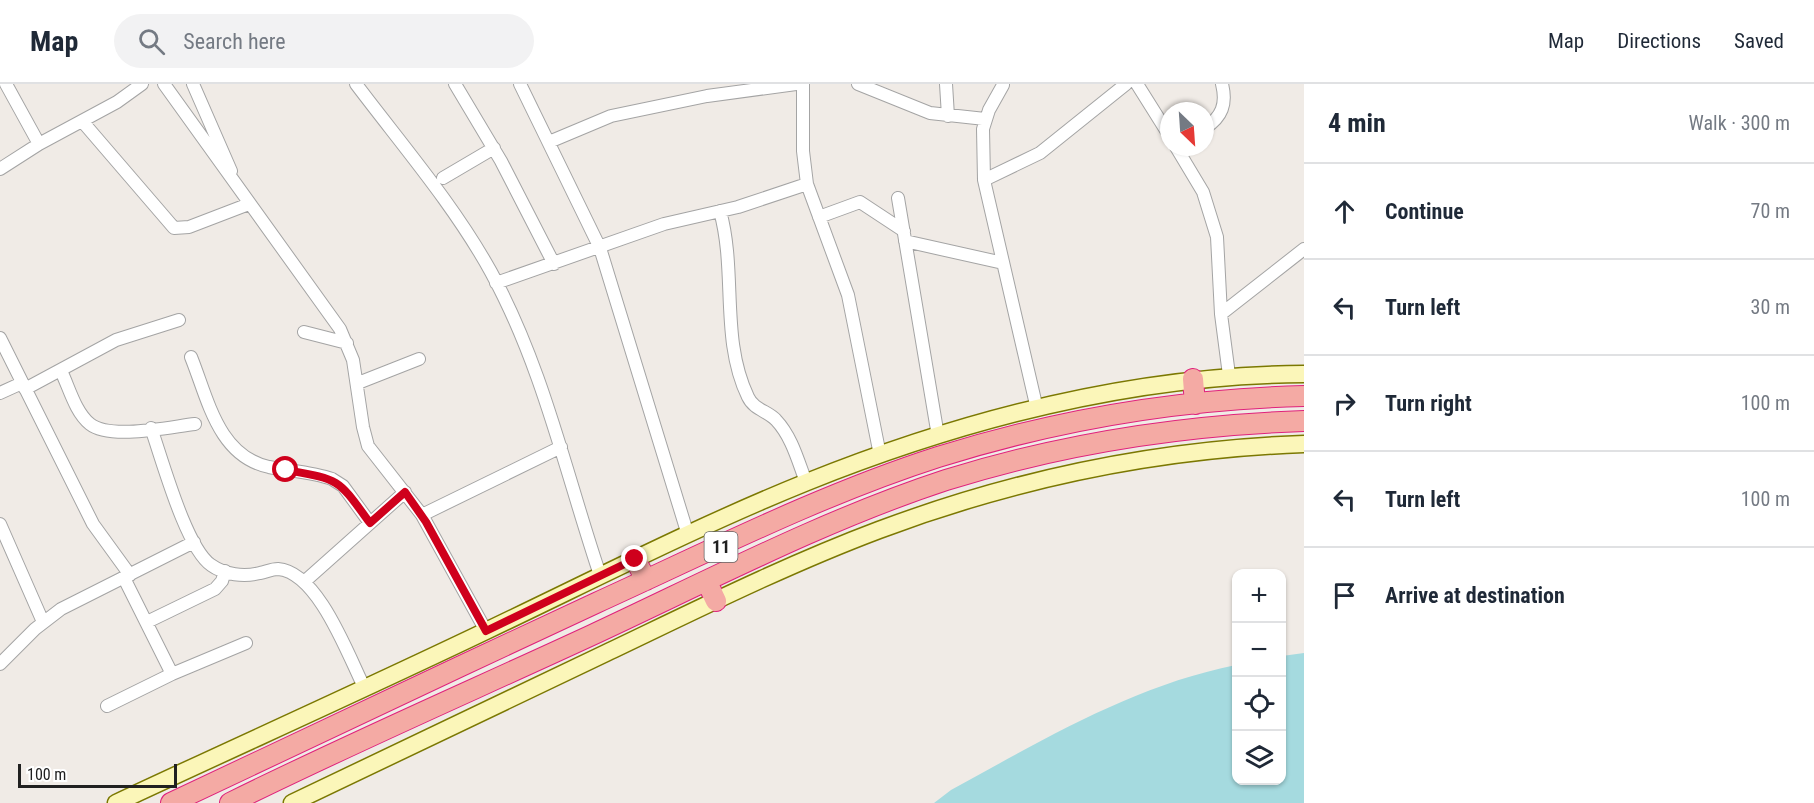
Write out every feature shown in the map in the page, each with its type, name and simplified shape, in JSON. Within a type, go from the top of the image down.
[{"type":"highway","points":[[1194,379],[1195,404]]},
{"type":"highway","name":"11","points":[[171,803],[646,580],[834,496],[937,458],[1065,424],[1195,404],[1304,396]]},
{"type":"highway","name":"11","points":[[230,803],[825,527],[884,503],[1006,463],[1132,438],[1240,425],[1304,421]]},
{"type":"highway","points":[[635,559],[646,580]]},
{"type":"highway","points":[[707,582],[716,601]]},
{"type":"highway","points":[[445,703],[442,692],[447,685],[563,630],[608,598]]},
{"type":"highway","points":[[284,776],[315,753],[400,713],[404,704],[399,694]]},
{"type":"main road","points":[[116,803],[635,559],[806,482],[880,455],[938,436],[1099,394],[1229,375],[1304,374]]},
{"type":"main road","points":[[292,803],[716,601],[878,530],[976,497],[1027,484],[1180,454],[1304,444]]},
{"type":"street","points":[[6,84],[39,144]]},
{"type":"street","points":[[0,169],[39,144],[117,102],[142,84]]},
{"type":"street","points":[[164,84],[322,302],[347,344],[358,383],[363,428],[368,446],[422,515],[486,631]]},
{"type":"street","points":[[193,84],[219,140],[236,186]]},
{"type":"street","points":[[356,84],[466,230],[496,283],[530,357],[561,447],[600,575]]},
{"type":"street","points":[[454,84],[494,148],[554,264]]},
{"type":"street","points":[[520,84],[600,248],[688,535]]},
{"type":"street","points":[[699,84],[707,96]]},
{"type":"street","points":[[549,142],[611,116],[707,96],[796,84]]},
{"type":"street","points":[[803,84],[802,151],[807,184],[848,295],[880,455]]},
{"type":"street","points":[[858,84],[913,108],[948,116],[985,119]]},
{"type":"street","points":[[946,84],[948,116]]},
{"type":"street","points":[[1004,84],[985,119],[982,138],[984,180],[1037,409]]},
{"type":"street","points":[[984,180],[1040,153],[1126,84]]},
{"type":"street","points":[[1137,84],[1160,121]]},
{"type":"street","points":[[1214,122],[1222,110],[1225,96],[1221,84]]},
{"type":"street","points":[[82,121],[174,228],[189,227],[249,204]]},
{"type":"street","points":[[443,178],[494,148]]},
{"type":"street","points":[[1181,156],[1203,192],[1212,214],[1217,237],[1221,314],[1229,375]]},
{"type":"street","points":[[496,283],[664,224],[720,211],[807,184]]},
{"type":"street","points":[[898,198],[938,436]]},
{"type":"street","points":[[819,217],[860,202],[904,236],[1003,263]]},
{"type":"street","points":[[720,211],[727,249],[733,347],[738,368],[752,404],[769,414],[781,426],[806,482]]},
{"type":"street","points":[[1221,314],[1304,249]]},
{"type":"street","points":[[0,393],[61,371],[116,340],[179,320]]},
{"type":"street","points":[[304,332],[347,344]]},
{"type":"street","points":[[0,338],[93,524],[127,577],[172,674]]},
{"type":"street","points":[[191,357],[223,436],[237,453],[257,464],[332,479],[343,486],[370,523]]},
{"type":"street","points":[[358,383],[419,359]]},
{"type":"street","points":[[61,371],[80,411],[90,424],[113,432],[195,424]]},
{"type":"street","points":[[151,428],[194,542],[210,565],[225,572],[249,575],[280,570],[304,582],[316,595],[364,687]]},
{"type":"street","points":[[422,515],[561,447]]},
{"type":"street","points":[[304,582],[405,492]]},
{"type":"street","points":[[0,524],[43,622]]},
{"type":"street","points":[[0,664],[43,622],[62,609],[194,542]]},
{"type":"street","points":[[147,622],[215,589],[222,581],[225,572]]},
{"type":"street","points":[[107,706],[172,674],[246,643]]},
{"type":"water","points":[[1304,653],[1304,803],[934,803],[951,790],[1089,717],[1161,686],[1232,666],[1232,785],[1286,785],[1286,655]]},
{"type":"route","points":[[286,470],[327,477],[338,482],[370,523],[405,492],[426,522],[486,631],[635,559]]}]
